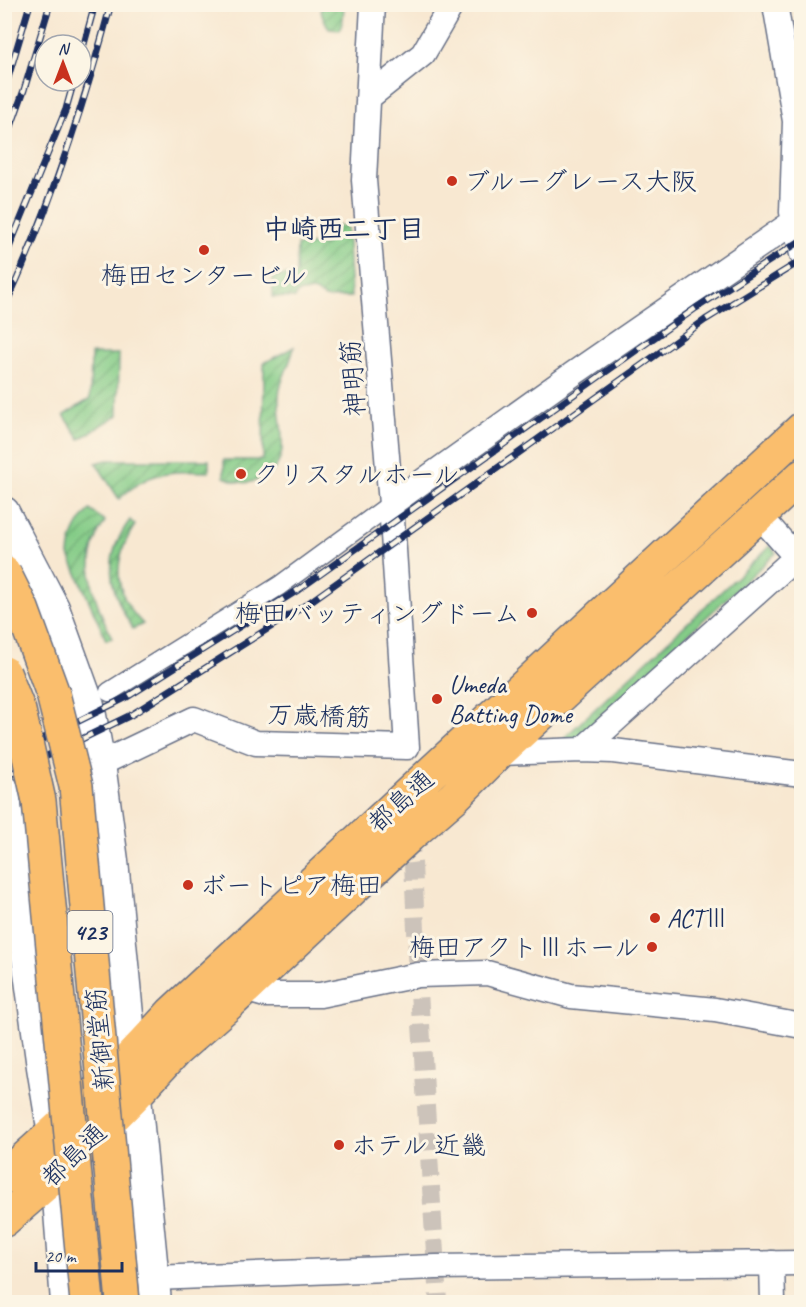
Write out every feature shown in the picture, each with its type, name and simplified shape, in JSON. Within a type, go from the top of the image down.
[{"type":"main road","name":"都島通","points":[[4,1177],[53,1134],[133,1057],[172,1013],[801,429]]},
{"type":"main road","name":"都島通","points":[[4,1220],[58,1173],[176,1050],[801,476]]},
{"type":"main road","name":"新御堂筋","points":[[4,573],[22,609],[53,694],[76,786],[123,1302]]},
{"type":"main road","name":"423","points":[[4,673],[19,711],[39,801],[87,1302]]},
{"type":"street","name":"神明筋","points":[[372,4],[364,180],[391,504],[407,747]]},
{"type":"street","points":[[368,98],[423,54],[452,4]]},
{"type":"street","points":[[775,4],[795,121],[792,212],[798,218],[801,254]]},
{"type":"street","points":[[109,692],[279,586],[391,504],[798,218]]},
{"type":"street","name":"新御堂筋","points":[[4,512],[58,619],[89,705],[100,764],[113,861],[155,1290]]},
{"type":"street","points":[[582,750],[799,555],[759,515]]},
{"type":"street","name":"万歳橋筋","points":[[100,764],[194,719],[256,743],[407,747]]},
{"type":"street","points":[[407,747],[454,797]]},
{"type":"street","points":[[498,753],[613,751],[801,774]]},
{"type":"street","points":[[6,800],[58,1173],[66,1302]]},
{"type":"street","points":[[244,989],[265,995],[320,995],[418,975],[487,973],[571,996],[715,1010],[801,1026]]},
{"type":"street","points":[[772,1263],[773,1302]]},
{"type":"street","points":[[155,1290],[436,1267],[801,1263]]},
{"type":"green space","points":[[320,5],[344,5],[340,30],[329,29]]},
{"type":"green space","points":[[325,226],[347,226],[351,297],[325,298],[319,293],[309,291],[297,293],[295,298],[273,297],[273,276],[296,275],[297,245],[326,245]]},
{"type":"green space","points":[[294,347],[279,396],[282,451],[279,461],[273,470],[254,481],[239,482],[224,477],[224,460],[263,460],[264,363]]},
{"type":"green space","points":[[91,354],[119,354],[118,415],[80,439],[64,415],[90,399]]},
{"type":"green space","points":[[107,460],[209,460],[209,472],[183,471],[161,474],[140,483],[119,499],[96,463]]},
{"type":"green space","points":[[90,510],[105,521],[92,551],[91,565],[99,608],[112,638],[106,640],[69,555],[75,530]]},
{"type":"green space","points":[[130,520],[135,525],[122,551],[119,576],[126,601],[143,624],[133,629],[118,601],[112,575],[115,548]]},
{"type":"green space","points":[[770,546],[776,553],[671,650],[648,679],[574,742],[564,741],[565,737]]},
{"type":"tunnel","points":[[409,836],[413,863],[438,1302]]},
{"type":"railway","points":[[4,91],[30,4]]},
{"type":"railway","points":[[4,146],[50,4]]},
{"type":"railway","points":[[87,33],[95,4]]},
{"type":"railway","points":[[4,308],[51,196],[89,82],[111,4]]},
{"type":"railway","points":[[4,260],[71,93]]},
{"type":"railway","points":[[4,758],[127,697],[298,590],[696,308],[802,240]]},
{"type":"railway","points":[[4,777],[131,715],[307,604],[705,320],[802,260]]},
{"type":"place","name":"ブルーグレース大阪","points":[[452,181]]},
{"type":"place","name":"梅田センタービル","points":[[204,250]]},
{"type":"place","name":"クリスタルホール","points":[[241,474]]},
{"type":"place","name":"梅田バッティングドーム","points":[[532,613]]},
{"type":"place","name":"Umeda Batting Dome","points":[[437,699]]},
{"type":"place","name":"ボートピア梅田","points":[[188,885]]},
{"type":"place","name":"ACTⅢ","points":[[655,918]]},
{"type":"place","name":"梅田アクトⅢホール","points":[[652,947]]},
{"type":"place","name":"ホテル 近畿","points":[[339,1145]]},
{"type":"district","name":"中崎西二丁目","points":[[344,229]]}]
